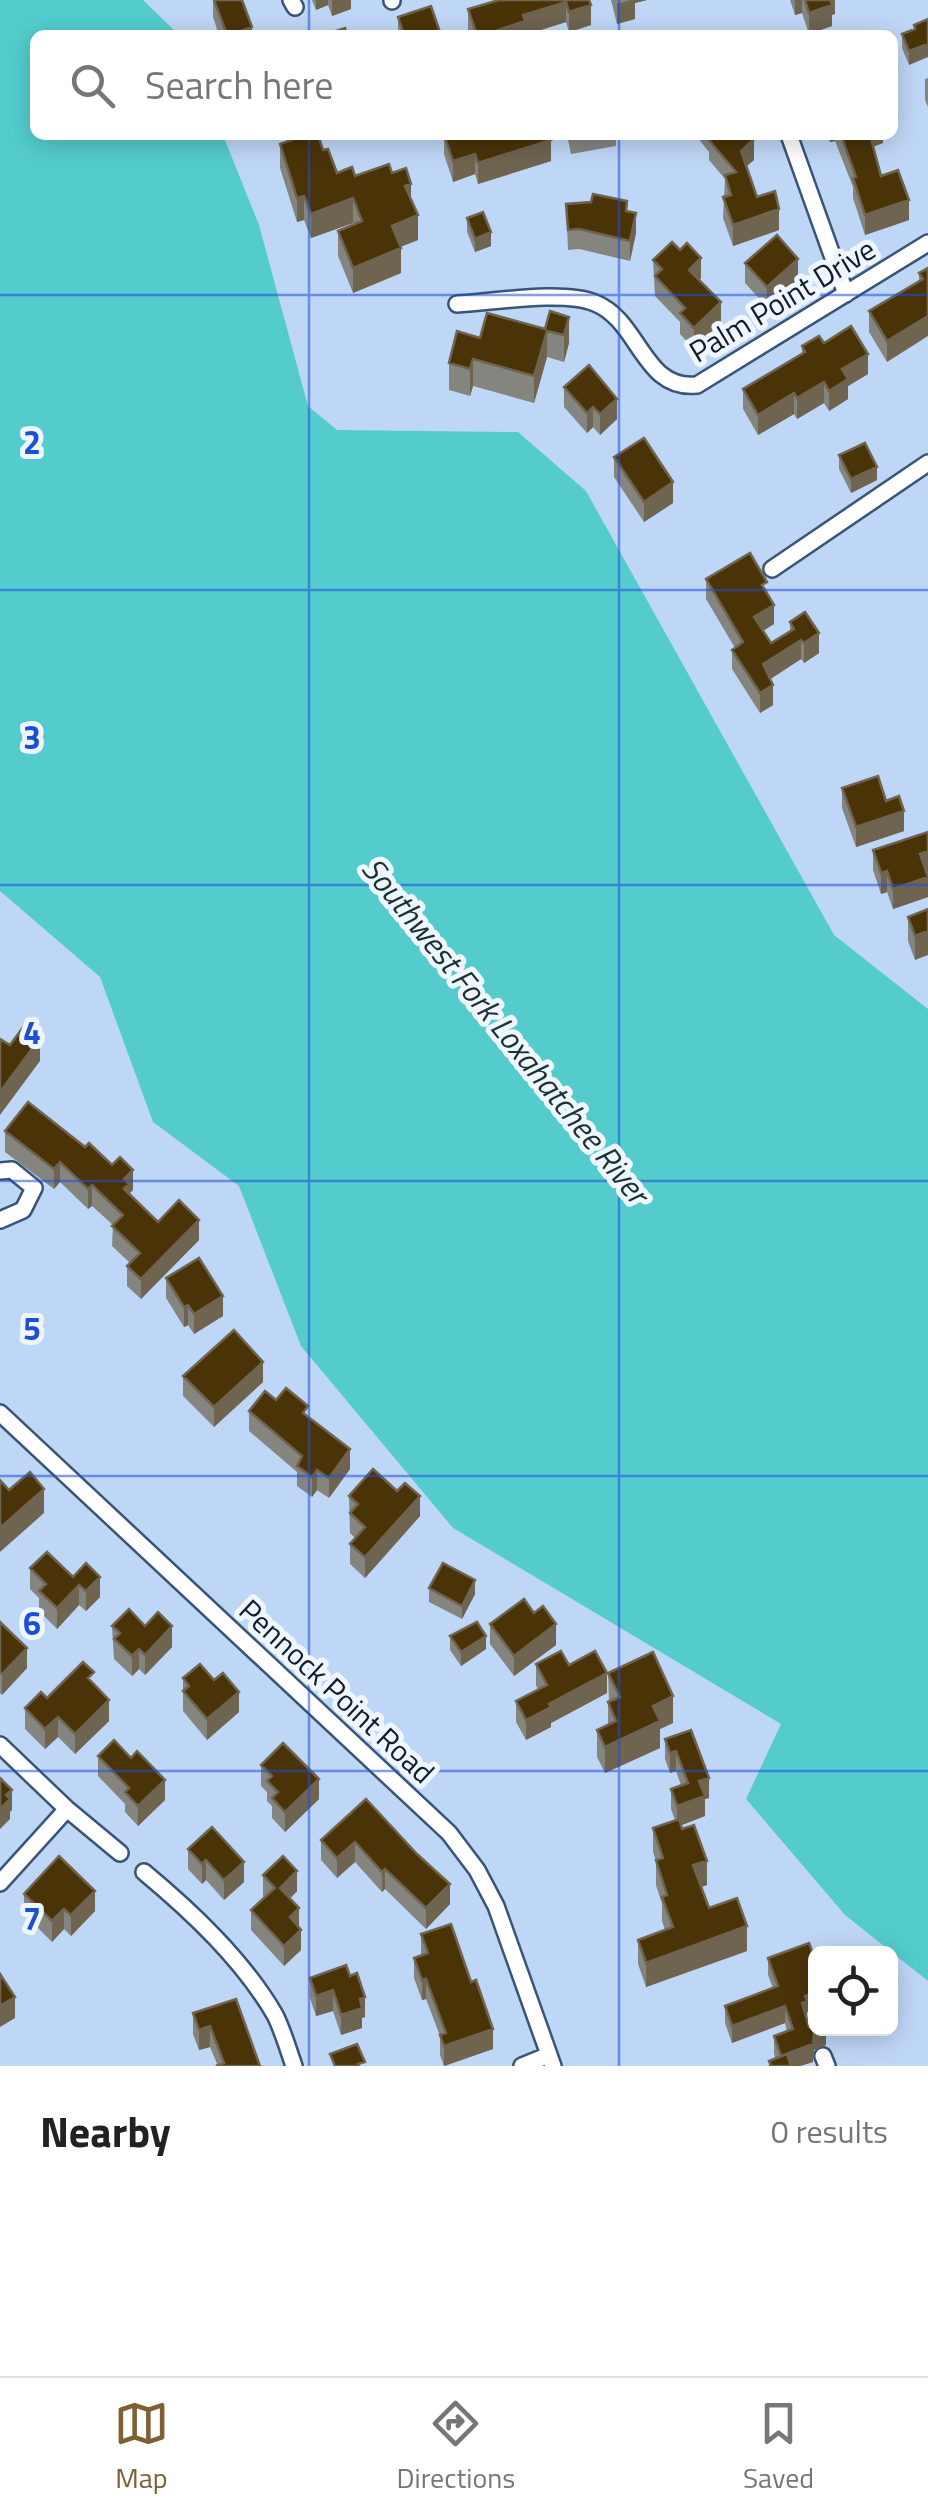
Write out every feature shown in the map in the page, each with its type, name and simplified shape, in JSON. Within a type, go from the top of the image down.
[{"type":"street","points":[[791,140],[846,294]]},
{"type":"street","name":"Palm Point Drive","points":[[457,304],[570,297],[594,302],[624,324],[664,379],[686,386],[707,380],[928,243]]},
{"type":"street","points":[[772,569],[928,464]]},
{"type":"street","points":[[0,1170],[12,1170],[34,1188],[23,1210],[0,1220]]},
{"type":"street","name":"Pennock Point Road","points":[[0,1414],[450,1833],[477,1870],[496,1906],[551,2060]]},
{"type":"street","points":[[0,1745],[120,1853]]},
{"type":"street","points":[[0,1883],[67,1809]]},
{"type":"street","points":[[144,1872],[184,1904],[246,1974],[276,2016],[294,2066]]},
{"type":"street","points":[[522,2066],[551,2060]]},
{"type":"water","name":"Southwest Fork Loxahatchee River","points":[[0,0],[143,0],[174,30],[30,30],[30,140],[225,140],[259,225],[308,406],[337,430],[518,432],[586,491],[834,935],[928,1009],[928,1981],[898,1957],[898,1946],[884,1946],[845,1915],[746,1799],[781,1724],[453,1528],[301,1346],[239,1186],[153,1122],[100,977],[0,891]]},
{"type":"building","points":[[214,0],[242,0],[252,27],[225,30]]},
{"type":"building","points":[[499,0],[589,0],[591,5],[569,12],[566,2],[523,15],[525,21],[499,30],[475,30],[468,9]]},
{"type":"building","points":[[805,0],[830,0],[832,5],[809,13]]},
{"type":"building","points":[[431,6],[439,30],[402,30],[398,17]]},
{"type":"building","points":[[928,19],[928,44],[909,51],[902,34]]},
{"type":"building","points":[[320,140],[323,150],[328,149],[337,173],[352,167],[355,176],[389,164],[392,173],[406,168],[411,184],[405,186],[418,215],[392,226],[401,248],[353,268],[338,231],[362,221],[353,198],[311,214],[304,196],[297,198],[280,144]]},
{"type":"building","points":[[446,140],[551,140],[478,163],[475,154],[453,161]]},
{"type":"building","points":[[709,140],[753,140],[741,151],[757,197],[775,191],[779,209],[733,225],[723,197],[731,195],[725,175],[736,172]]},
{"type":"building","points":[[843,140],[871,140],[881,176],[898,170],[909,200],[865,215],[853,178],[856,177]]},
{"type":"building","points":[[593,194],[627,201],[626,211],[636,213],[630,241],[568,230],[566,204],[591,202]]},
{"type":"building","points":[[483,212],[491,232],[475,239],[467,218]]},
{"type":"building","points":[[777,235],[798,259],[767,287],[745,263]]},
{"type":"building","points":[[672,242],[680,250],[687,243],[701,258],[689,270],[721,302],[694,328],[680,313],[685,308],[655,276],[662,269],[653,260]]},
{"type":"building","points":[[928,268],[928,316],[887,341],[869,311],[923,279],[919,273]]},
{"type":"building","points":[[550,311],[569,317],[564,335],[547,331],[534,376],[473,359],[470,369],[449,363],[457,331],[480,338],[487,313],[545,329]]},
{"type":"building","points":[[851,326],[868,354],[842,369],[848,379],[829,391],[824,382],[797,398],[794,393],[758,415],[743,389],[805,352],[802,346],[819,336],[824,343]]},
{"type":"building","points":[[589,365],[617,399],[600,414],[593,407],[587,413],[564,387]]},
{"type":"building","points":[[644,438],[673,482],[644,502],[614,457]]},
{"type":"building","points":[[865,443],[877,467],[851,479],[839,455]]},
{"type":"building","points":[[750,553],[767,582],[762,585],[774,605],[754,617],[771,643],[794,629],[790,622],[805,612],[819,633],[763,664],[773,685],[760,693],[732,650],[743,642],[706,579]]},
{"type":"building","points":[[878,776],[886,801],[899,796],[904,811],[856,827],[842,788]]},
{"type":"building","points":[[928,832],[928,851],[920,854],[928,877],[893,889],[887,871],[881,873],[873,850]]},
{"type":"building","points":[[928,909],[928,931],[915,936],[908,917]]},
{"type":"building","points":[[24,1026],[40,1038],[0,1092],[0,1039],[10,1045]]},
{"type":"building","points":[[28,1102],[85,1147],[89,1143],[112,1165],[120,1157],[133,1170],[124,1179],[129,1184],[124,1189],[158,1222],[179,1200],[199,1220],[141,1279],[127,1266],[140,1253],[112,1226],[123,1215],[92,1185],[88,1189],[60,1162],[54,1169],[5,1131]]},
{"type":"building","points":[[199,1258],[223,1296],[194,1314],[188,1305],[184,1307],[166,1278]]},
{"type":"building","points":[[234,1330],[263,1362],[214,1407],[183,1376]]},
{"type":"building","points":[[286,1388],[308,1406],[303,1413],[350,1449],[329,1478],[317,1470],[312,1477],[297,1466],[302,1456],[249,1411],[265,1391],[276,1400]]},
{"type":"building","points":[[373,1469],[397,1491],[405,1483],[420,1496],[365,1557],[350,1544],[365,1527],[350,1513],[358,1504],[349,1496]]},
{"type":"building","points":[[30,1472],[44,1489],[0,1528],[0,1480],[9,1490]]},
{"type":"building","points":[[47,1552],[73,1577],[86,1563],[100,1577],[86,1591],[79,1585],[57,1608],[39,1591],[46,1584],[30,1568]]},
{"type":"building","points":[[443,1563],[475,1580],[462,1606],[429,1588]]},
{"type":"building","points":[[524,1599],[534,1613],[543,1606],[556,1624],[514,1656],[490,1624]]},
{"type":"building","points":[[129,1609],[145,1626],[158,1612],[172,1626],[145,1655],[139,1649],[132,1656],[114,1639],[120,1633],[112,1626]]},
{"type":"building","points":[[0,1622],[27,1648],[2,1674],[0,1672]]},
{"type":"building","points":[[477,1622],[486,1636],[461,1652],[450,1636]]},
{"type":"building","points":[[561,1651],[569,1665],[595,1651],[607,1673],[526,1720],[516,1701],[547,1685],[536,1664]]},
{"type":"building","points":[[653,1652],[673,1696],[653,1706],[660,1721],[605,1747],[597,1730],[616,1721],[608,1702],[620,1697],[608,1673]]},
{"type":"building","points":[[83,1662],[94,1672],[88,1678],[109,1700],[75,1734],[58,1717],[45,1729],[25,1708],[41,1692],[47,1698]]},
{"type":"building","points":[[200,1664],[214,1680],[223,1673],[239,1692],[207,1719],[183,1691],[189,1686],[183,1678]]},
{"type":"building","points":[[691,1730],[709,1778],[699,1781],[705,1796],[677,1806],[671,1789],[688,1783],[676,1751],[670,1753],[665,1739]]},
{"type":"building","points":[[114,1740],[131,1758],[137,1751],[165,1780],[138,1806],[125,1792],[129,1788],[98,1756]]},
{"type":"building","points":[[283,1743],[319,1779],[285,1812],[272,1798],[278,1792],[267,1781],[272,1776],[261,1765]]},
{"type":"building","points":[[0,1778],[12,1790],[6,1795],[10,1799],[0,1809]]},
{"type":"building","points":[[366,1799],[450,1884],[426,1908],[385,1869],[382,1872],[355,1842],[337,1858],[321,1840]]},
{"type":"building","points":[[679,1819],[682,1829],[694,1825],[707,1861],[693,1865],[709,1908],[737,1898],[747,1926],[646,1963],[638,1940],[673,1927],[662,1897],[667,1895],[656,1860],[663,1858],[653,1828]]},
{"type":"building","points":[[212,1827],[244,1862],[224,1880],[206,1860],[202,1864],[188,1849]]},
{"type":"building","points":[[59,1856],[95,1891],[71,1915],[64,1909],[52,1921],[24,1894]]},
{"type":"building","points":[[283,1856],[297,1871],[280,1888],[299,1908],[290,1917],[301,1930],[284,1946],[251,1910],[275,1888],[263,1875]]},
{"type":"building","points":[[451,1924],[493,2029],[444,2046],[440,2035],[446,2033],[414,1958],[428,1953],[421,1934]]},
{"type":"building","points":[[809,1943],[810,1946],[808,1995],[802,2003],[813,2044],[781,2056],[774,2036],[793,2029],[785,2006],[732,2026],[725,2006],[778,1986],[768,1958]]},
{"type":"building","points":[[346,1965],[350,1976],[357,1973],[365,1997],[360,1999],[362,2008],[341,2015],[333,1990],[316,1996],[310,1978]]},
{"type":"building","points":[[0,1974],[15,1997],[0,2006]]},
{"type":"building","points":[[236,1999],[260,2066],[216,2066],[224,2063],[210,2026],[199,2030],[193,2013]]},
{"type":"building","points":[[357,2044],[365,2062],[359,2066],[335,2066],[330,2054]]},
{"type":"building","points":[[787,2054],[791,2066],[771,2066],[769,2061]]}]
